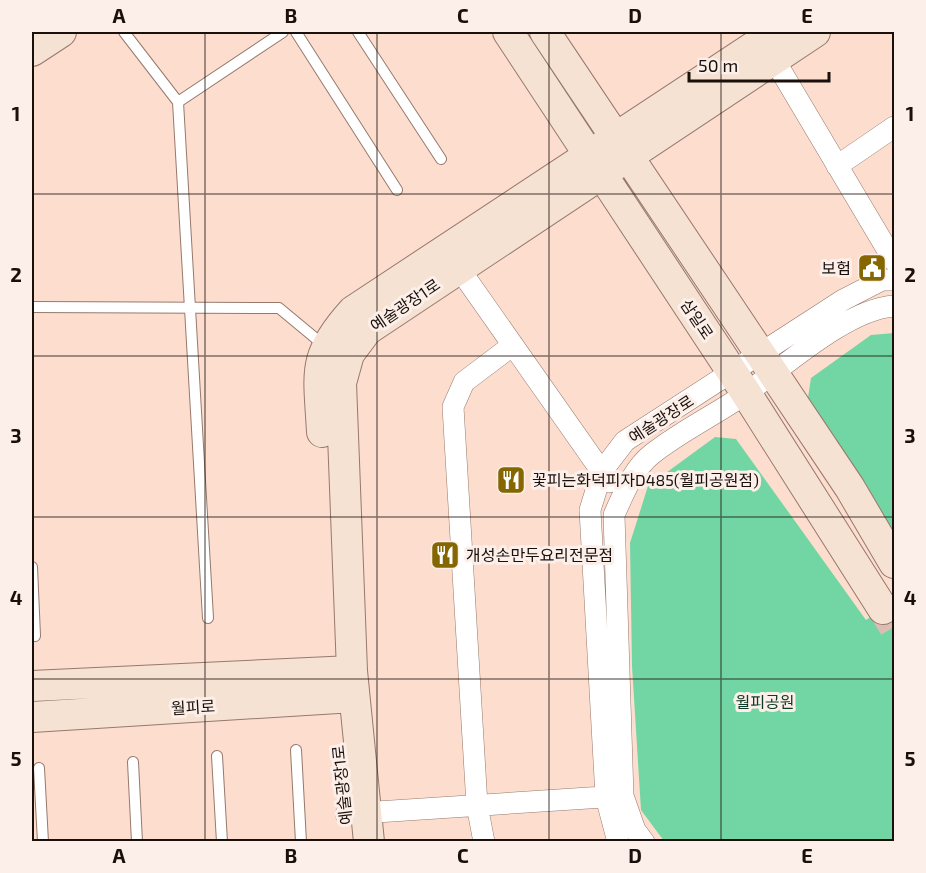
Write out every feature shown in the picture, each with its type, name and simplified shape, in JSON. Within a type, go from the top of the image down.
[{"type":"street","points":[[32,51],[61,32]]},
{"type":"street","name":"삼일로","points":[[508,32],[740,383],[883,609]]},
{"type":"street","name":"삼일로","points":[[545,32],[767,362],[849,488],[894,563]]},
{"type":"street","name":"예술광장1로","points":[[358,827],[342,685],[319,363],[333,333],[352,311],[452,259],[622,147],[771,44],[815,32]]},
{"type":"street","points":[[771,44],[837,166],[894,261]]},
{"type":"street","points":[[837,166],[894,128]]},
{"type":"street","points":[[452,259],[621,499]]},
{"type":"street","name":"예술광장1로","points":[[342,685],[341,383],[348,354],[367,330],[452,259]]},
{"type":"street","name":"예술광장로","points":[[644,842],[614,796],[614,516],[628,481],[651,454],[843,300],[882,280],[894,280]]},
{"type":"street","name":"예술광장로","points":[[767,362],[854,318],[882,307],[894,306]]},
{"type":"street","points":[[484,842],[477,805],[453,407],[464,382],[513,345]]},
{"type":"street","name":"예술광장로","points":[[618,842],[590,510],[602,471],[625,441],[740,383]]},
{"type":"street","name":"월피로","points":[[32,686],[342,685]]},
{"type":"street","name":"월피로","points":[[32,717],[342,685]]},
{"type":"street","points":[[358,827],[477,805],[614,796]]},
{"type":"lane","points":[[124,32],[178,102],[208,618]]},
{"type":"lane","points":[[178,102],[283,32]]},
{"type":"lane","points":[[296,32],[397,190]]},
{"type":"lane","points":[[358,32],[441,159]]},
{"type":"lane","points":[[32,307],[279,308],[326,347]]},
{"type":"lane","points":[[32,567],[35,636]]},
{"type":"lane","points":[[296,750],[301,842]]},
{"type":"lane","points":[[217,756],[222,842]]},
{"type":"lane","points":[[133,762],[137,842]]},
{"type":"lane","points":[[39,768],[43,842]]},
{"type":"green space","points":[[894,333],[894,537],[807,404],[811,378],[871,335]]},
{"type":"green space","name":"월피공원","points":[[715,437],[736,439],[866,620],[894,601],[894,841],[664,841],[641,810],[632,666],[630,543],[648,486]]},
{"type":"tunnel","points":[[883,609],[894,627]]},
{"type":"place","name":"보험","points":[[872,268]]},
{"type":"place","name":"꽃피는화덕피자D485(월피공원점)","points":[[511,480]]},
{"type":"place","name":"개성손만두요리전문점","points":[[445,555]]}]
